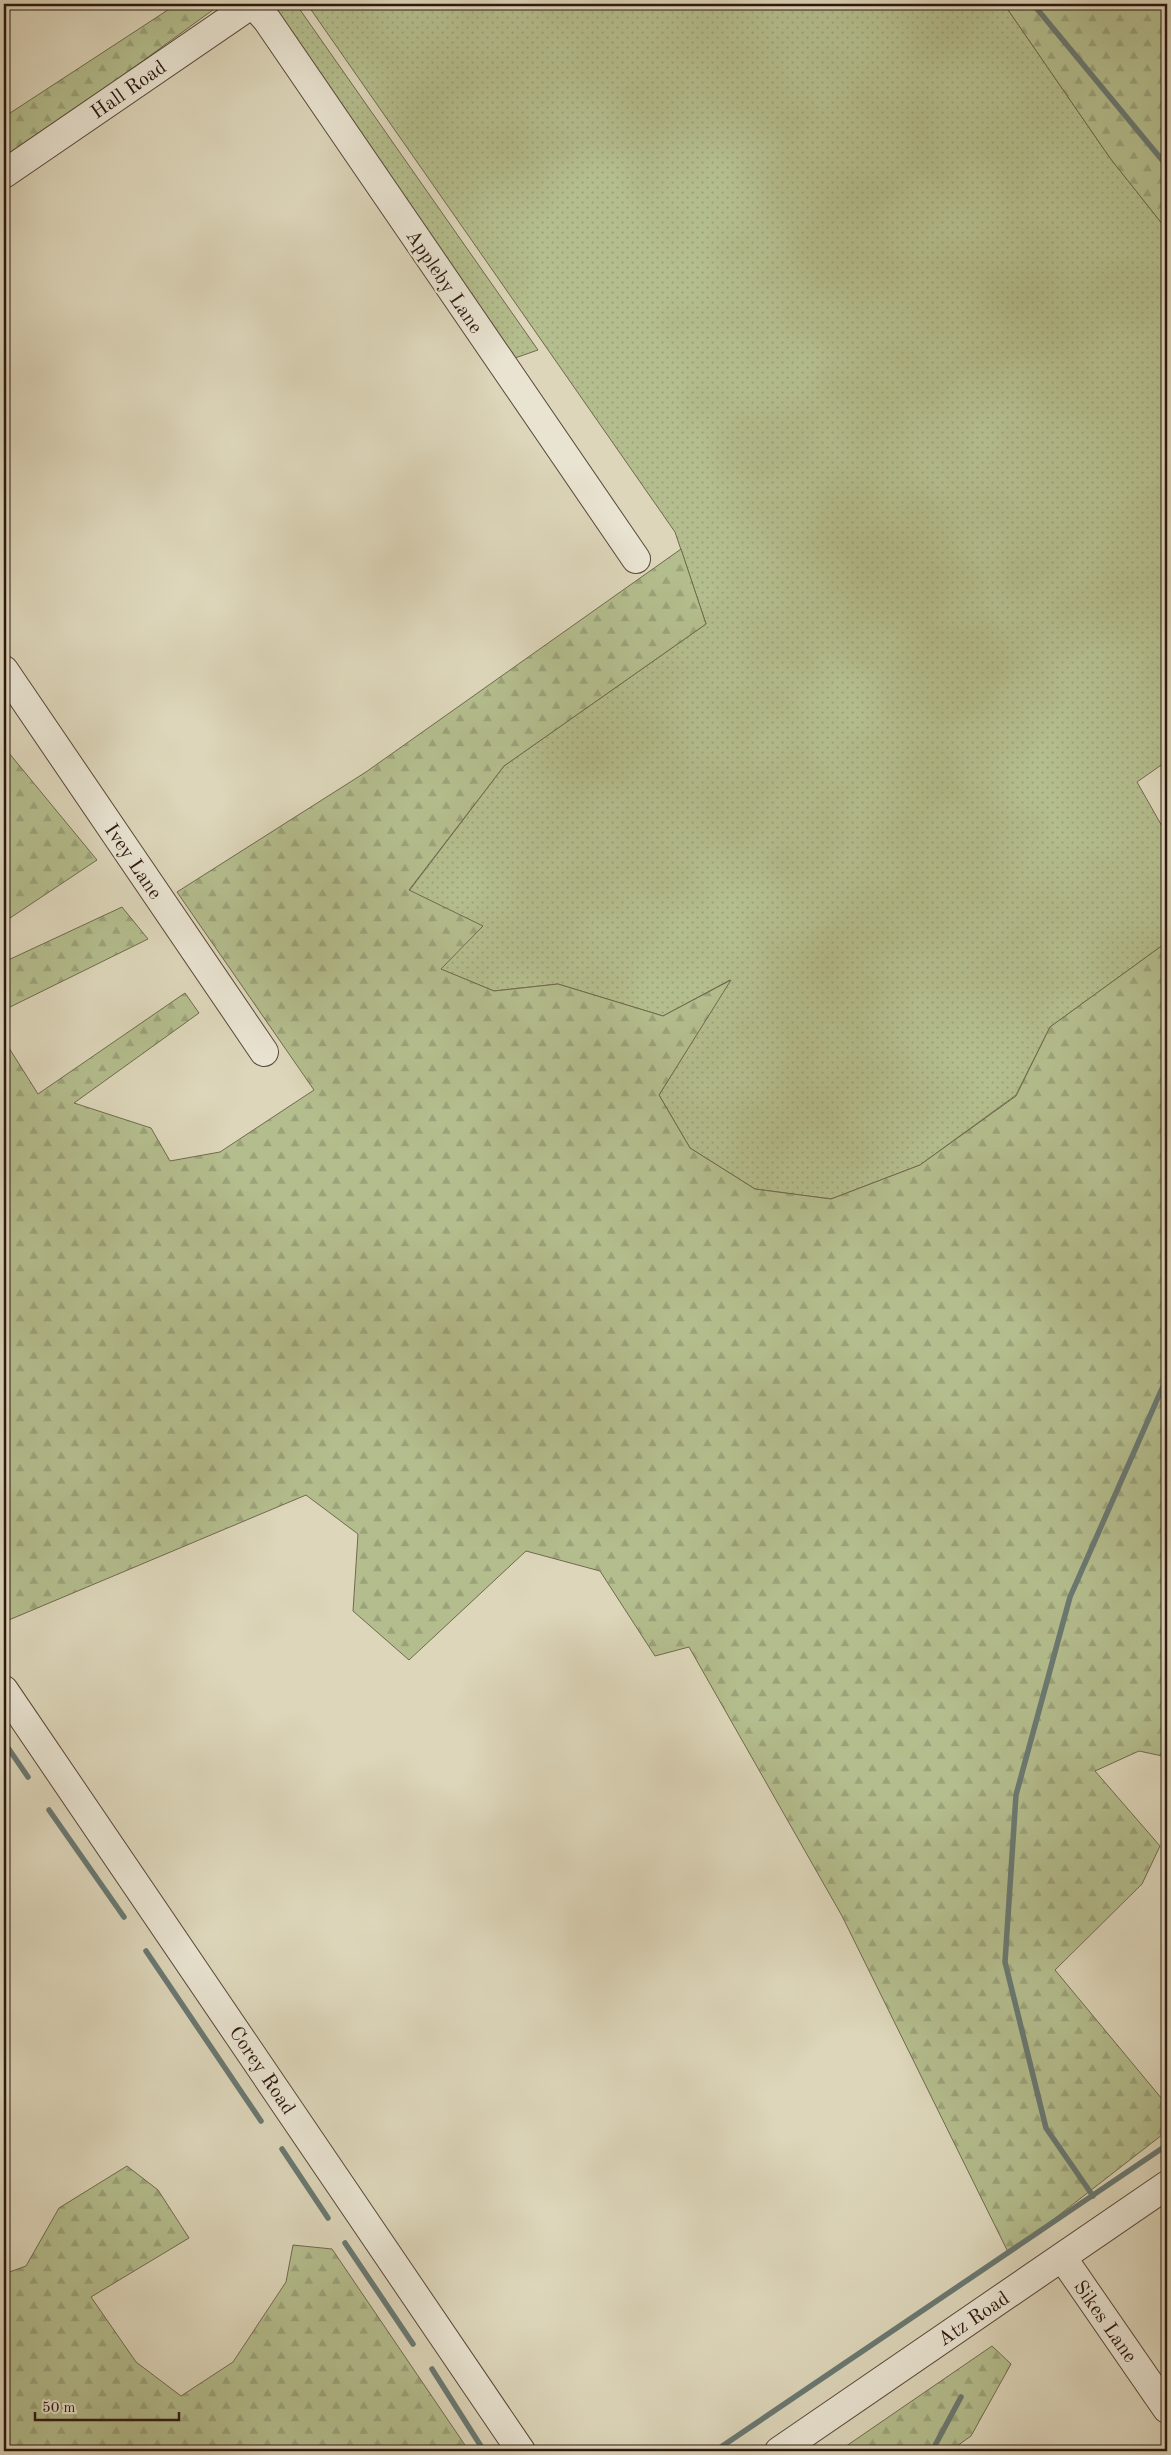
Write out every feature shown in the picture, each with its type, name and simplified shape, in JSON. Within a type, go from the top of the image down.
[{"type":"street","name":"Hall Road","points":[[4,174],[252,4]]},
{"type":"street","name":"Appleby Lane","points":[[252,4],[267,20],[636,559]]},
{"type":"street","name":"Ivey Lane","points":[[4,670],[264,1052]]},
{"type":"street","name":"Corey Road","points":[[4,1690],[521,2451]]},
{"type":"street","name":"Atz Road","points":[[779,2451],[1167,2185]]},
{"type":"street","name":"Sikes Lane","points":[[1062,2257],[1167,2409]]},
{"type":"green space","points":[[177,4],[221,4],[4,162],[4,117]]},
{"type":"green space","points":[[245,4],[296,4],[538,350],[515,358]]},
{"type":"green space","points":[[307,4],[1004,4],[1110,158],[1167,230],[1167,761],[1137,782],[1167,835],[1167,942],[1050,1027],[1016,1095],[920,1165],[831,1199],[755,1189],[690,1148],[659,1095],[730,980],[663,1016],[558,984],[494,991],[440,969],[409,891],[504,766],[706,624],[675,532]]},
{"type":"green space","points":[[1004,4],[1167,4],[1167,230],[1110,158]]},
{"type":"green space","points":[[681,549],[706,624],[504,766],[409,890],[483,926],[441,969],[494,991],[558,984],[663,1016],[731,980],[659,1095],[690,1148],[755,1189],[831,1199],[920,1165],[1016,1096],[1050,1027],[1167,942],[1167,1757],[1139,1751],[1095,1771],[1160,1846],[1142,1884],[1055,1970],[1167,2105],[1167,2131],[1009,2254],[842,1916],[689,1647],[655,1656],[600,1571],[526,1551],[409,1660],[353,1611],[358,1534],[306,1495],[4,1622],[4,1040],[38,1094],[185,993],[199,1013],[74,1103],[151,1128],[170,1161],[220,1152],[314,1090],[177,892],[366,772]]},
{"type":"green space","points":[[4,747],[97,860],[4,922]]},
{"type":"green space","points":[[122,907],[148,939],[4,1010],[4,962]]},
{"type":"green space","points":[[127,2166],[158,2190],[189,2238],[91,2297],[136,2362],[181,2396],[233,2362],[286,2282],[293,2245],[332,2249],[469,2451],[4,2451],[4,2274],[26,2266],[59,2208]]},
{"type":"green space","points":[[992,2346],[1011,2364],[971,2436],[950,2451],[839,2451]]},
{"type":"waterway","points":[[1033,4],[1167,166]]},
{"type":"waterway","points":[[1093,2196],[1046,2128],[1005,1962],[1016,1795],[1070,1597],[1164,1384],[1167,1354]]},
{"type":"waterway","points":[[4,1742],[28,1777]]},
{"type":"waterway","points":[[49,1810],[124,1917]]},
{"type":"waterway","points":[[146,1951],[261,2121]]},
{"type":"waterway","points":[[715,2451],[1167,2145]]},
{"type":"waterway","points":[[282,2149],[328,2218]]},
{"type":"waterway","points":[[345,2243],[413,2344]]},
{"type":"waterway","points":[[432,2369],[484,2451]]},
{"type":"waterway","points":[[932,2451],[961,2397]]}]
